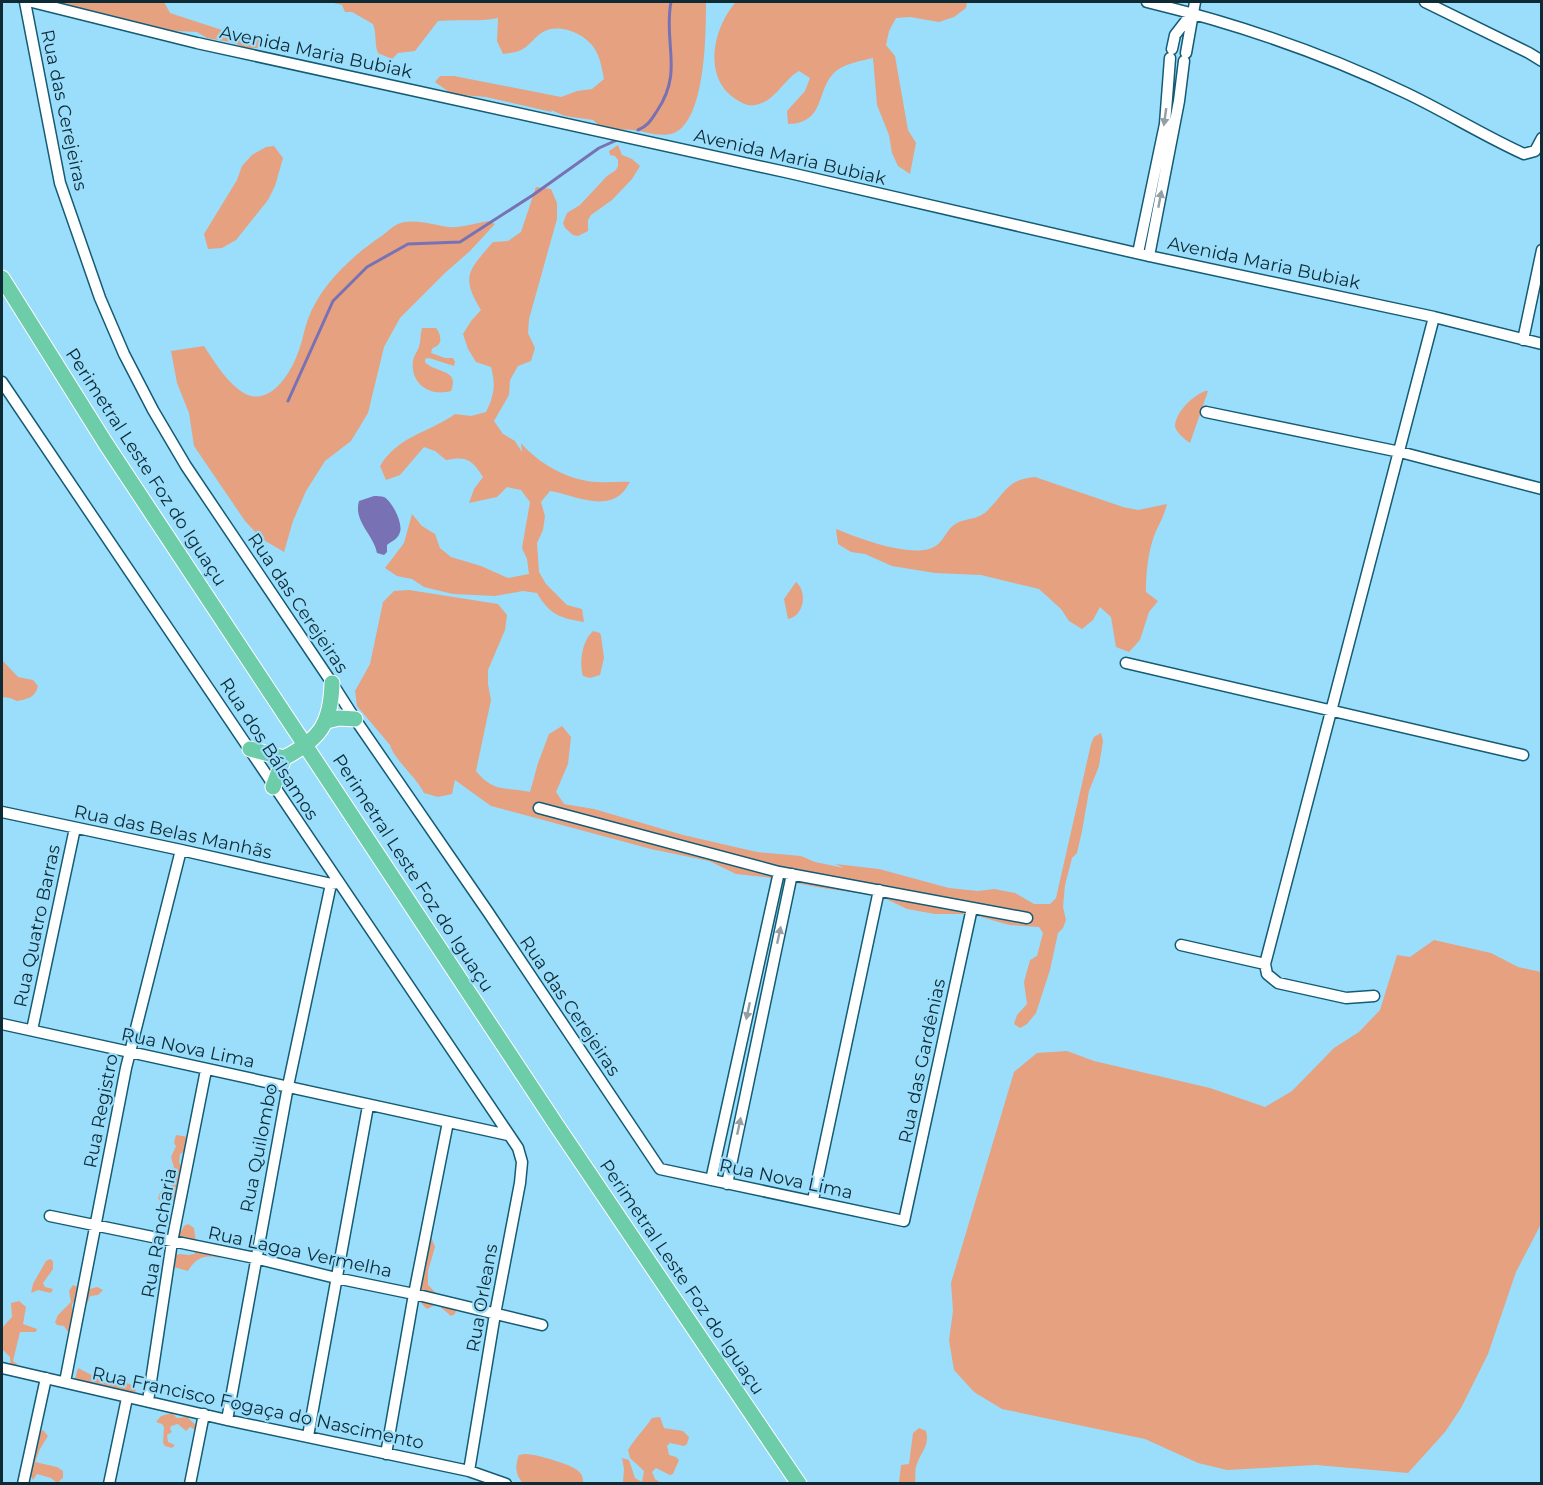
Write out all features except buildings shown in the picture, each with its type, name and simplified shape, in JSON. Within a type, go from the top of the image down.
[{"type":"highway","name":"Perimetral Leste Foz do Iguaçu","points":[[2,278],[106,444],[557,1126],[800,1484]]},
{"type":"highway","points":[[273,787],[284,758],[306,746],[327,720],[332,703],[332,683]]},
{"type":"highway","points":[[327,720],[355,719]]},
{"type":"highway","points":[[250,749],[284,758]]},
{"type":"street","name":"Rua das Cerejeiras","points":[[26,2],[60,183],[120,345],[153,410],[186,466],[660,1169]]},
{"type":"street","name":"Avenida Maria Bubiak","points":[[32,2],[197,43],[1434,317],[1542,344]]},
{"type":"street","points":[[1147,2],[1192,13],[1325,58],[1406,93],[1524,154],[1535,151],[1542,138]]},
{"type":"street","points":[[1143,254],[1196,2]]},
{"type":"street","points":[[1425,2],[1542,61]]},
{"type":"street","points":[[1143,254],[1165,124],[1175,35],[1192,13]]},
{"type":"street","points":[[1171,59],[1177,68],[1185,62]]},
{"type":"street","points":[[1522,340],[1542,250]]},
{"type":"street","points":[[1374,996],[1346,999],[1278,983],[1267,974],[1264,964],[1434,317]]},
{"type":"street","name":"Rua dos Bálsamos","points":[[2,382],[250,749],[334,884],[507,1135]]},
{"type":"street","points":[[1206,412],[1400,452],[1542,489]]},
{"type":"street","points":[[1126,663],[1523,755]]},
{"type":"street","points":[[539,808],[778,872],[1027,918]]},
{"type":"street","name":"Rua das Belas Manhãs","points":[[2,812],[334,884]]},
{"type":"street","name":"Rua Quatro Barras","points":[[32,1030],[75,828]]},
{"type":"street","name":"Rua Registro","points":[[65,1382],[129,1052],[182,850]]},
{"type":"street","points":[[711,1180],[778,872]]},
{"type":"street","points":[[727,1184],[792,874]]},
{"type":"street","name":"Rua Quilombo","points":[[227,1420],[288,1086],[334,884]]},
{"type":"street","points":[[813,1200],[879,890]]},
{"type":"street","name":"Rua das Gardênias","points":[[904,1221],[972,908]]},
{"type":"street","points":[[1181,945],[1264,964]]},
{"type":"street","name":"Rua Nova Lima","points":[[2,1024],[507,1135]]},
{"type":"street","name":"Rua Rancharia","points":[[148,1401],[172,1242],[206,1070]]},
{"type":"street","points":[[308,1436],[368,1106]]},
{"type":"street","points":[[386,1454],[414,1294],[448,1122]]},
{"type":"street","name":"Rua Orleans","points":[[469,1471],[520,1183],[522,1162],[518,1148],[507,1135]]},
{"type":"street","name":"Rua Nova Lima","points":[[660,1169],[904,1221]]},
{"type":"street","name":"Rua Lagoa Vermelha","points":[[50,1216],[255,1258],[542,1324]]},
{"type":"street","name":"Rua Francisco Fogaça do Nascimento","points":[[2,1368],[127,1398],[469,1471],[506,1484]]},
{"type":"street","points":[[23,1484],[46,1377]]},
{"type":"street","points":[[108,1484],[127,1398]]},
{"type":"street","points":[[190,1484],[204,1414]]},
{"type":"shaded area","points":[[47,2],[164,2],[170,13],[271,43],[263,47],[247,49],[235,43],[207,38],[197,32],[157,30],[147,25]]},
{"type":"shaded area","points":[[329,2],[706,2],[706,33],[698,93],[685,125],[674,133],[664,135],[629,130],[604,130],[593,120],[565,116],[551,110],[552,112],[486,97],[452,94],[435,82],[440,76],[454,76],[561,97],[577,91],[592,89],[604,79],[599,58],[592,45],[580,35],[565,29],[550,29],[540,34],[521,50],[503,54],[497,41],[498,18],[438,21],[415,51],[398,53],[392,59],[378,53],[373,24],[352,12],[345,12],[342,5]]},
{"type":"shaded area","points":[[736,2],[967,2],[966,8],[954,17],[939,22],[910,17],[896,18],[889,31],[886,45],[895,56],[908,130],[916,143],[910,174],[898,166],[892,153],[889,135],[877,105],[873,58],[849,64],[836,71],[825,87],[815,112],[800,122],[788,124],[787,111],[805,91],[810,78],[799,71],[768,100],[755,105],[741,102],[724,89],[718,77],[715,51],[722,24]]},
{"type":"shaded area","points":[[618,145],[622,155],[632,159],[640,166],[632,179],[612,200],[591,215],[588,220],[588,231],[578,236],[573,235],[563,223],[567,213],[580,205],[607,176],[616,170],[618,160],[615,156],[610,155],[609,151]]},
{"type":"shaded area","points":[[274,146],[283,158],[275,186],[268,200],[236,240],[222,248],[208,249],[204,234],[237,180],[242,166],[252,155],[266,147]]},
{"type":"shaded area","points":[[536,187],[551,189],[557,203],[557,219],[529,319],[528,333],[535,348],[531,361],[518,366],[510,380],[509,395],[494,421],[503,434],[515,441],[522,452],[521,443],[537,458],[566,475],[587,481],[630,482],[621,494],[605,501],[586,500],[550,491],[541,502],[545,516],[543,530],[537,543],[539,572],[546,584],[567,605],[582,609],[584,622],[568,619],[551,611],[537,593],[523,591],[495,596],[453,594],[424,587],[412,579],[397,576],[385,568],[404,543],[412,514],[422,526],[435,534],[440,548],[451,557],[481,566],[508,578],[529,574],[527,559],[522,548],[530,502],[521,490],[507,487],[497,497],[469,503],[474,489],[483,477],[475,466],[464,459],[446,460],[435,451],[424,447],[400,475],[386,480],[380,466],[387,456],[405,441],[455,414],[471,416],[486,412],[493,390],[491,367],[476,362],[463,334],[481,310],[471,289],[470,274],[493,242],[508,241],[521,232]]},
{"type":"shaded area","points":[[489,221],[495,224],[400,318],[384,347],[368,413],[351,441],[325,461],[306,491],[293,521],[284,552],[262,539],[245,521],[194,446],[189,413],[177,383],[171,351],[204,346],[224,375],[238,389],[249,395],[268,394],[276,388],[290,370],[308,319],[321,294],[339,271],[360,252],[394,226],[404,222],[453,227]]},
{"type":"shaded area","points":[[422,328],[436,328],[439,334],[439,343],[431,353],[453,358],[455,362],[454,366],[429,358],[425,359],[430,366],[450,375],[453,384],[451,391],[429,390],[418,382],[415,376],[413,361],[419,347]]},
{"type":"shaded area","points":[[1208,391],[1190,443],[1177,430],[1176,420],[1195,396]]},
{"type":"shaded area","points":[[1035,477],[1123,507],[1138,510],[1167,504],[1153,538],[1147,569],[1146,592],[1158,601],[1149,612],[1140,640],[1129,652],[1116,647],[1111,617],[1100,607],[1093,620],[1082,629],[1069,621],[1061,609],[1039,589],[981,575],[935,573],[892,566],[865,554],[851,552],[838,544],[836,529],[887,546],[916,551],[928,549],[937,545],[955,524],[985,513],[1012,484]]},
{"type":"shaded area","points":[[374,496],[387,499],[396,513],[401,528],[396,538],[387,545],[387,552],[384,555],[377,553],[359,515],[359,501]]},
{"type":"shaded area","points":[[796,582],[800,586],[803,597],[801,609],[788,619],[784,599]]},
{"type":"shaded area","points":[[409,590],[498,604],[507,615],[505,630],[488,670],[491,700],[476,771],[489,783],[501,788],[530,792],[549,734],[562,726],[571,737],[568,764],[556,792],[564,804],[594,809],[683,835],[757,852],[801,856],[815,862],[844,868],[835,864],[879,869],[949,888],[978,891],[994,889],[1015,893],[1034,904],[1050,904],[1056,898],[1091,744],[1094,737],[1101,733],[1103,741],[1099,766],[1089,791],[1077,853],[1072,858],[1065,885],[1063,907],[1066,920],[1058,933],[1050,970],[1036,1013],[1027,1024],[1020,1028],[1014,1024],[1017,1015],[1027,1004],[1024,982],[1030,960],[1037,956],[1043,933],[1039,927],[1009,925],[971,914],[935,914],[907,909],[880,896],[736,874],[709,861],[651,849],[491,806],[455,780],[452,794],[438,797],[424,793],[390,745],[357,706],[355,691],[370,664],[383,602],[394,591]]},
{"type":"shaded area","points":[[593,631],[600,633],[604,658],[600,675],[590,678],[583,676],[582,658],[586,640]]},
{"type":"shaded area","points":[[2,660],[18,677],[33,680],[38,686],[33,695],[17,701],[2,697]]},
{"type":"shaded area","points":[[1434,940],[1491,953],[1518,967],[1541,972],[1541,1224],[1516,1272],[1488,1354],[1461,1408],[1445,1432],[1408,1473],[1316,1465],[1227,1470],[1198,1463],[1145,1439],[1002,1409],[974,1392],[954,1370],[949,1340],[953,1311],[951,1283],[1014,1072],[1037,1053],[1067,1051],[1094,1061],[1210,1088],[1265,1107],[1292,1091],[1334,1048],[1359,1032],[1380,1010],[1397,955],[1410,957]]},
{"type":"shaded area","points":[[176,1135],[188,1137],[186,1151],[180,1154],[179,1162],[182,1169],[177,1200],[160,1201],[158,1198],[160,1192],[174,1184],[171,1178],[168,1179],[168,1175],[175,1171],[171,1157],[176,1146],[174,1143]]},
{"type":"shaded area","points":[[188,1224],[194,1228],[196,1243],[213,1247],[222,1244],[223,1248],[219,1258],[201,1258],[188,1271],[170,1266],[169,1257],[195,1254],[194,1250],[178,1237],[184,1226]]},
{"type":"shaded area","points":[[431,1237],[435,1247],[428,1271],[428,1285],[438,1295],[458,1304],[455,1314],[451,1316],[437,1304],[427,1309],[422,1304],[419,1289],[426,1264],[426,1240]]},
{"type":"shaded area","points":[[50,1259],[53,1261],[53,1269],[43,1283],[45,1287],[53,1289],[51,1293],[38,1290],[31,1293],[33,1284],[46,1261]]},
{"type":"shaded area","points":[[73,1285],[86,1290],[97,1287],[103,1290],[98,1295],[90,1296],[87,1304],[75,1301],[72,1304],[73,1320],[68,1332],[64,1326],[57,1325],[55,1322],[58,1315],[71,1302],[69,1291]]},
{"type":"shaded area","points":[[19,1301],[26,1307],[23,1324],[37,1329],[36,1332],[20,1332],[13,1361],[25,1370],[11,1369],[10,1357],[2,1349],[2,1328],[12,1317],[11,1303]]},
{"type":"shaded area","points":[[78,1368],[105,1382],[127,1383],[134,1386],[136,1391],[133,1393],[75,1379]]},
{"type":"shaded area","points":[[172,1413],[177,1418],[187,1417],[198,1427],[196,1430],[190,1427],[186,1431],[178,1424],[171,1426],[172,1432],[167,1435],[168,1442],[175,1445],[172,1448],[163,1443],[164,1427],[156,1422],[161,1416]]},
{"type":"shaded area","points":[[660,1417],[664,1428],[683,1431],[689,1437],[684,1446],[670,1443],[667,1446],[669,1455],[679,1460],[673,1474],[670,1475],[656,1468],[652,1472],[655,1479],[661,1483],[623,1483],[622,1458],[629,1460],[635,1478],[642,1482],[644,1471],[630,1458],[628,1450],[652,1418]]},
{"type":"shaded area","points":[[919,1428],[926,1431],[927,1441],[916,1466],[915,1483],[899,1483],[901,1465],[909,1464],[913,1433]]},
{"type":"shaded area","points":[[43,1430],[48,1436],[35,1462],[57,1467],[63,1471],[63,1478],[57,1483],[51,1478],[37,1474],[33,1480],[29,1474],[36,1434]]},
{"type":"shaded area","points":[[525,1454],[572,1467],[581,1474],[583,1483],[523,1483],[518,1477],[516,1466],[519,1455]]},
{"type":"waterway","points":[[638,130],[647,125],[653,117],[665,97],[669,83],[671,2]]},
{"type":"waterway","points":[[288,401],[333,301],[367,267],[408,244],[460,242],[533,195],[599,148],[617,140]]}]
